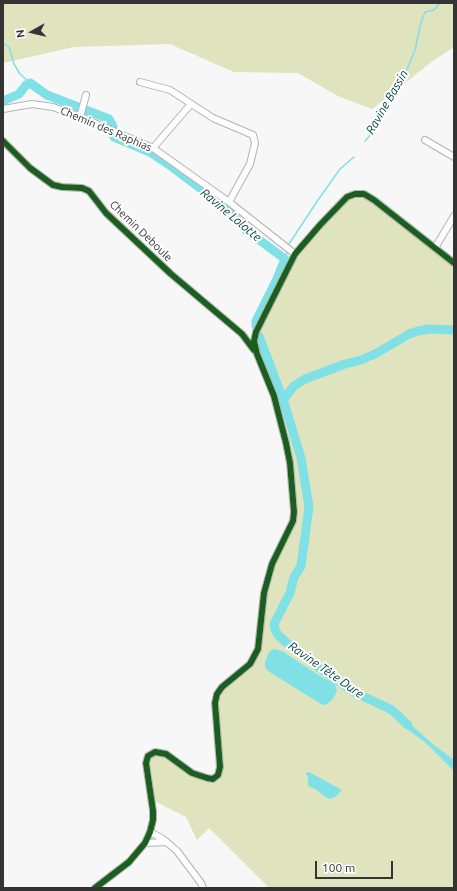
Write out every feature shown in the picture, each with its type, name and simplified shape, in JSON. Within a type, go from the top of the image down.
[{"type":"street","points":[[140,82],[170,90],[222,123],[252,135],[255,139],[254,152],[250,164],[228,202]]},
{"type":"street","points":[[80,117],[86,95]]},
{"type":"street","name":"Chemin des Raphias","points":[[3,109],[32,104],[53,107],[153,148],[228,202],[295,254]]},
{"type":"street","points":[[153,148],[191,104]]},
{"type":"street","points":[[425,140],[454,157]]},
{"type":"street","name":"Chemin Deboule","points":[[3,141],[30,168],[52,184],[62,187],[82,188],[89,191],[106,213],[171,274],[242,334],[257,354]]},
{"type":"street","points":[[95,888],[129,862],[145,843],[150,832],[153,820],[153,811],[146,763],[148,756],[155,752],[166,754],[196,775],[213,779],[218,775],[220,767],[215,703],[217,694],[222,687],[250,664],[258,649],[264,593],[272,564],[293,521],[294,512],[290,463],[279,414],[257,354],[254,341],[256,332],[295,254],[347,196],[364,194],[408,226],[454,263]]},
{"type":"street","points":[[434,248],[454,216]]},
{"type":"street","points":[[150,832],[177,851],[202,883],[203,888]]},
{"type":"street","points":[[145,843],[166,842]]},
{"type":"green space","points":[[3,3],[454,3],[454,47],[434,60],[372,109],[338,96],[298,73],[234,72],[170,44],[74,47],[3,63]]},
{"type":"green space","points":[[364,194],[454,263],[454,888],[269,888],[209,828],[197,840],[186,817],[152,800],[148,756],[155,752],[166,754],[207,778],[218,775],[217,694],[250,664],[258,649],[272,564],[293,521],[286,443],[254,341],[295,254],[347,197]]},
{"type":"water","points":[[274,649],[282,651],[335,685],[337,691],[332,700],[325,705],[321,704],[268,671],[265,667],[265,662],[269,652]]},
{"type":"water","points":[[400,717],[404,717],[434,745],[454,760],[454,771],[427,744],[403,725]]},
{"type":"water","points":[[307,772],[342,790],[335,797],[330,799],[327,798],[308,785]]},
{"type":"waterway","name":"Ravine Bassin","points":[[365,141],[371,134],[404,76],[415,50],[421,22],[425,12],[434,10],[440,3]]},
{"type":"waterway","points":[[3,43],[9,47],[14,64],[20,74],[30,83]]},
{"type":"waterway","name":"Ravine Lolotte","points":[[3,101],[19,94],[26,85],[30,83],[47,95],[78,107]]},
{"type":"waterway","name":"Ravine Lolotte","points":[[86,110],[109,119],[113,126]]},
{"type":"waterway","name":"Ravine Lolotte","points":[[113,135],[114,137],[150,152],[168,164],[217,201],[246,230],[285,259],[277,279],[256,321],[256,326]]},
{"type":"waterway","name":"Ravine Bassin","points":[[289,244],[340,169],[354,157]]},
{"type":"waterway","name":"Ravine Bassin","points":[[285,259],[287,252]]},
{"type":"waterway","name":"Ravine Tête Dure","points":[[283,399],[294,386],[305,379],[345,364],[361,360],[377,353],[409,334],[429,329],[454,330]]},
{"type":"waterway","name":"Ravine Tête Dure","points":[[259,336],[283,399],[301,458],[309,507],[301,566],[294,577],[290,593],[274,624],[275,630],[287,643],[326,673],[354,692],[392,710],[408,725]]},
{"type":"cycle path","points":[[3,141],[30,168],[53,185],[82,188],[89,191],[106,213],[171,274],[242,334],[254,350]]},
{"type":"cycle path","points":[[95,888],[129,862],[145,843],[150,832],[153,820],[153,811],[146,763],[148,756],[155,752],[166,754],[192,773],[213,779],[218,775],[220,767],[215,703],[217,694],[222,687],[250,664],[258,649],[264,593],[272,564],[293,521],[294,512],[290,463],[286,443],[274,396],[257,354],[254,341],[256,332],[295,254],[347,197],[355,194],[364,194],[374,200],[454,263]]}]
